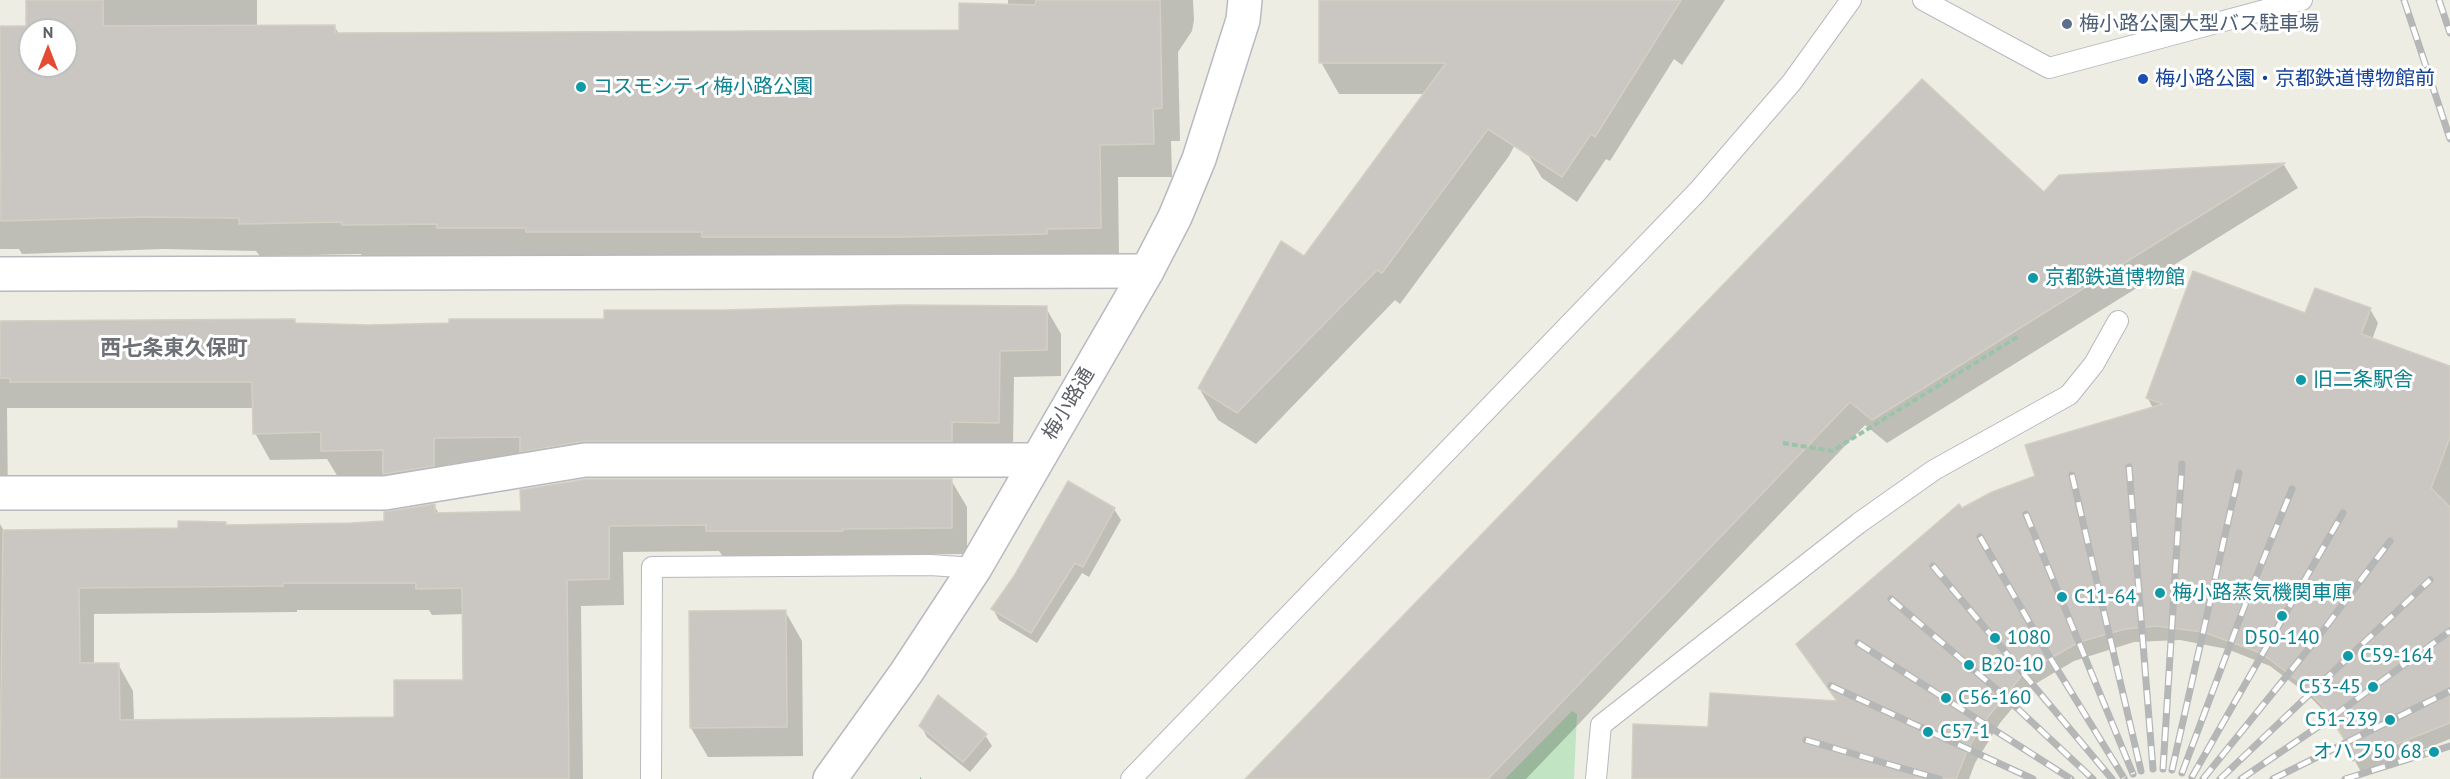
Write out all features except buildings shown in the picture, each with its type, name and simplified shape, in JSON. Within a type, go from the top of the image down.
[{"type":"street","name":"梅小路通","points":[[831,779],[906,673],[975,568],[1147,271],[1175,218],[1199,159],[1243,20],[1245,0]]},
{"type":"street","points":[[0,274],[1147,271]]},
{"type":"street","points":[[0,493],[385,493],[585,460],[1036,460]]},
{"type":"lane","points":[[1131,779],[1698,191],[1792,82],[1851,0]]},
{"type":"lane","points":[[1923,0],[2049,68],[2302,0]]},
{"type":"lane","points":[[1596,779],[1601,725],[1859,523],[1915,483],[2069,395],[2094,364],[2118,321]]},
{"type":"lane","points":[[651,779],[652,567],[930,565],[975,568]]},
{"type":"path","points":[[1783,443],[1832,451],[2019,336]]},
{"type":"green space","points":[[1572,711],[1577,714],[1574,779],[1505,779]]},
{"type":"railway","points":[[2404,0],[2450,139]]},
{"type":"railway","points":[[2439,0],[2450,33]]},
{"type":"railway","points":[[2163,769],[2182,464]]},
{"type":"railway","points":[[2129,467],[2153,769]]},
{"type":"railway","points":[[2172,770],[2239,473]]},
{"type":"railway","points":[[2072,475],[2141,771]]},
{"type":"railway","points":[[2182,773],[2248,597],[2292,489]]},
{"type":"railway","points":[[2192,777],[2343,513]]},
{"type":"railway","points":[[2026,514],[2133,774]]},
{"type":"railway","points":[[1980,537],[2049,656],[2124,778]]},
{"type":"railway","points":[[2203,779],[2319,636],[2390,541]]},
{"type":"railway","points":[[1933,566],[2112,779]]},
{"type":"railway","points":[[2220,779],[2430,580]]},
{"type":"railway","points":[[1891,599],[2003,695],[2093,779]]},
{"type":"railway","points":[[2241,779],[2331,718],[2450,631]]},
{"type":"railway","points":[[1858,643],[2071,779]]},
{"type":"railway","points":[[1831,686],[2033,779]]},
{"type":"railway","points":[[2273,779],[2450,691]]},
{"type":"railway","points":[[1806,740],[1939,779]]},
{"type":"railway","points":[[2345,779],[2450,746]]},
{"type":"place","name":"梅小路公園大型バス駐車場","points":[[2067,24]]},
{"type":"place","name":"梅小路公園・京都鉄道博物館前","points":[[2143,79]]},
{"type":"place","name":"コスモシティ梅小路公園","points":[[581,87]]},
{"type":"place","name":"京都鉄道博物館","points":[[2033,278]]},
{"type":"place","name":"旧二条駅舎","points":[[2301,380]]},
{"type":"place","name":"梅小路蒸気機関車庫","points":[[2160,593]]},
{"type":"place","name":"C11-64","points":[[2062,597]]},
{"type":"place","name":"D50-140","points":[[2282,616]]},
{"type":"place","name":"1080","points":[[1995,638]]},
{"type":"place","name":"C59-164","points":[[2348,656]]},
{"type":"place","name":"B20-10","points":[[1969,665]]},
{"type":"place","name":"C53-45","points":[[2373,687]]},
{"type":"place","name":"C56-160","points":[[1946,698]]},
{"type":"place","name":"C51-239","points":[[2390,720]]},
{"type":"place","name":"C57-1","points":[[1928,732]]},
{"type":"place","name":"オハフ50 68","points":[[2434,752]]},
{"type":"district","name":"西七条東久保町","points":[[174,349]]}]
